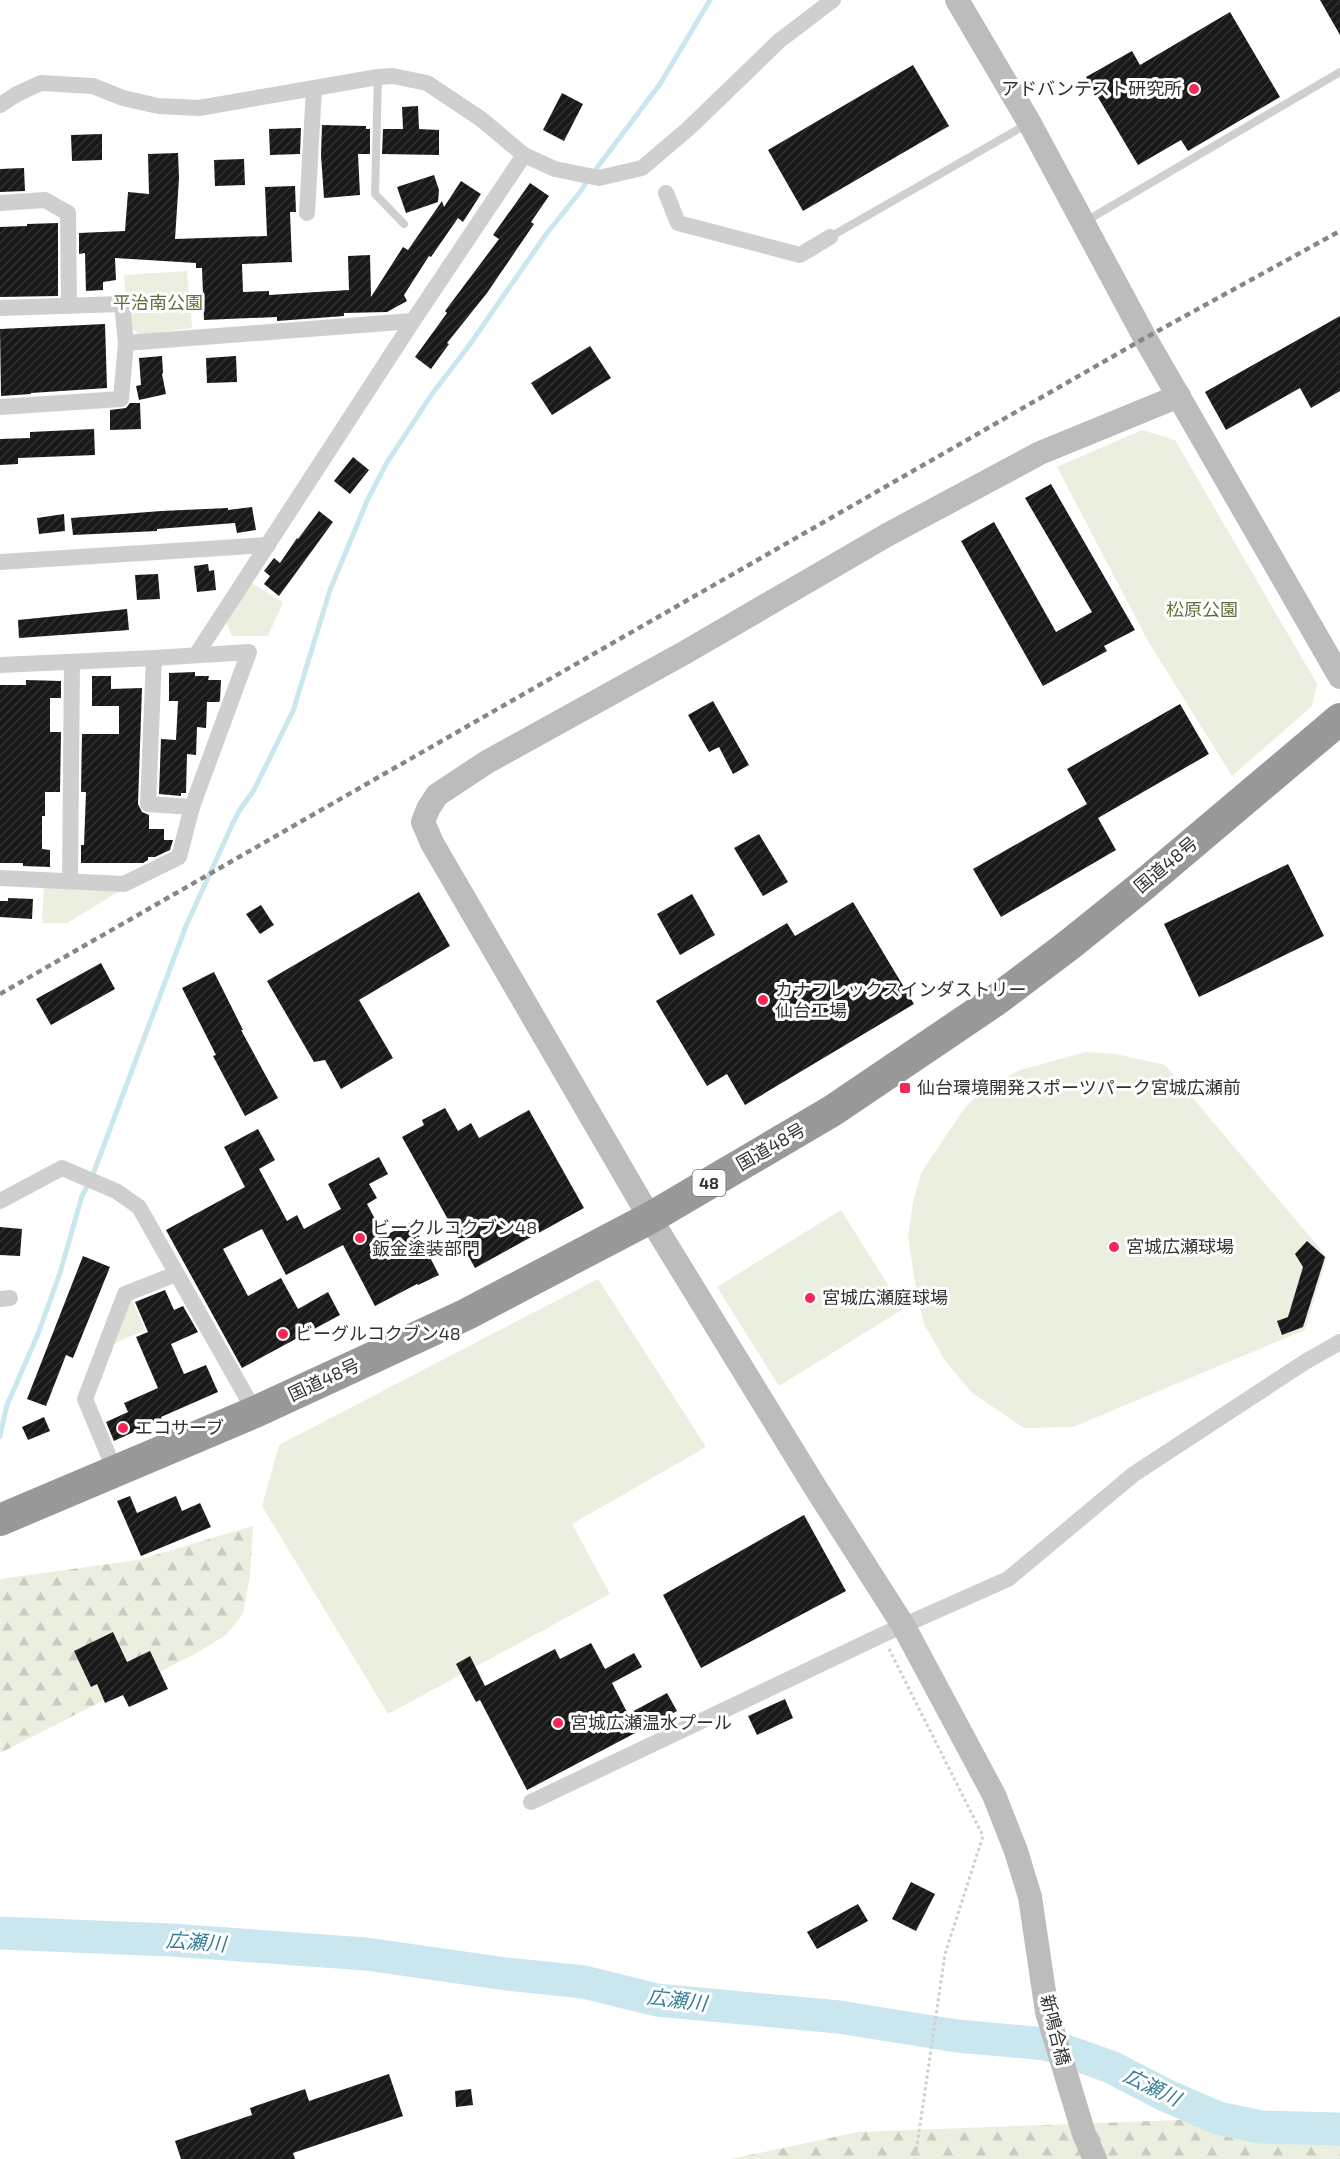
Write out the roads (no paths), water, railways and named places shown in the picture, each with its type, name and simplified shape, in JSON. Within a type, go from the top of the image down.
[{"type":"highway","name":"国道48号","points":[[0,1520],[255,1412],[465,1315],[650,1218],[832,1111],[996,1000],[1141,887],[1340,719]]},
{"type":"street","points":[[0,105],[16,94],[41,83],[93,86],[123,98],[158,106],[199,108],[393,76],[427,83],[481,119],[524,155],[555,169],[599,178],[642,168],[688,129],[779,41],[833,0]]},
{"type":"street","points":[[957,0],[1029,122],[1118,289],[1340,677]]},
{"type":"street","points":[[307,213],[314,88]]},
{"type":"street","points":[[196,656],[413,321],[524,155]]},
{"type":"street","points":[[666,193],[678,223],[800,255],[830,237]]},
{"type":"street","points":[[0,203],[45,200],[68,213],[69,306]]},
{"type":"street","points":[[0,308],[122,304],[126,344],[121,399],[0,407]]},
{"type":"street","points":[[126,344],[413,321]]},
{"type":"street","name":"新鳴合橋","points":[[1095,2159],[1084,2134],[1047,2012],[1030,1897],[1016,1851],[994,1795],[892,1630],[814,1487],[650,1218],[432,843],[423,822],[437,795],[487,762],[684,653],[887,535],[1040,453],[1179,396]]},
{"type":"street","points":[[0,562],[268,545]]},
{"type":"street","points":[[0,665],[249,652],[192,807],[179,857],[124,884],[0,878]]},
{"type":"street","points":[[154,658],[148,804],[192,807]]},
{"type":"street","points":[[70,881],[72,662]]},
{"type":"street","points":[[0,1201],[62,1168],[116,1191],[139,1207],[255,1412]]},
{"type":"street","points":[[115,1471],[85,1399],[125,1294],[176,1274]]},
{"type":"street","points":[[531,1802],[892,1630],[1008,1580],[1134,1474],[1295,1368],[1340,1342]]},
{"type":"lane","points":[[1083,223],[1340,72]]},
{"type":"lane","points":[[378,77],[375,194],[404,224]]},
{"type":"lane","points":[[830,237],[1029,122]]},
{"type":"waterway","points":[[0,1436],[7,1405],[38,1334],[60,1273],[82,1196],[92,1177],[186,926],[232,825],[254,790],[293,711],[330,590],[367,501],[386,464],[432,394],[468,347],[547,233],[660,84],[710,0]]},
{"type":"waterway","name":"広瀬川","points":[[0,1933],[171,1940],[366,1954],[506,1974],[584,1982],[657,2000],[839,2017],[957,2036],[1046,2044],[1111,2067],[1165,2095],[1218,2118],[1261,2127],[1340,2129]]},
{"type":"railway","points":[[0,994],[1145,338],[1340,231]]},
{"type":"place","name":"アドバンテスト研究所","points":[[1194,89]]},
{"type":"place","name":"カナフレックスインダストリー 仙台工場","points":[[763,1000]]},
{"type":"place","name":"仙台環境開発スポーツパーク宮城広瀬前","points":[[905,1088]]},
{"type":"place","name":"ビークルコクブン48 鈑金塗装部門","points":[[360,1238]]},
{"type":"place","name":"宮城広瀬球場","points":[[1114,1247]]},
{"type":"place","name":"宮城広瀬庭球場","points":[[810,1298]]},
{"type":"place","name":"ビーグルコクブン48","points":[[283,1334]]},
{"type":"place","name":"エコサーブ","points":[[123,1428]]},
{"type":"place","name":"宮城広瀬温水プール","points":[[558,1723]]},
{"type":"park label","name":"平治南公園","points":[[158,303]]},
{"type":"park label","name":"松原公園","points":[[1202,610]]}]
